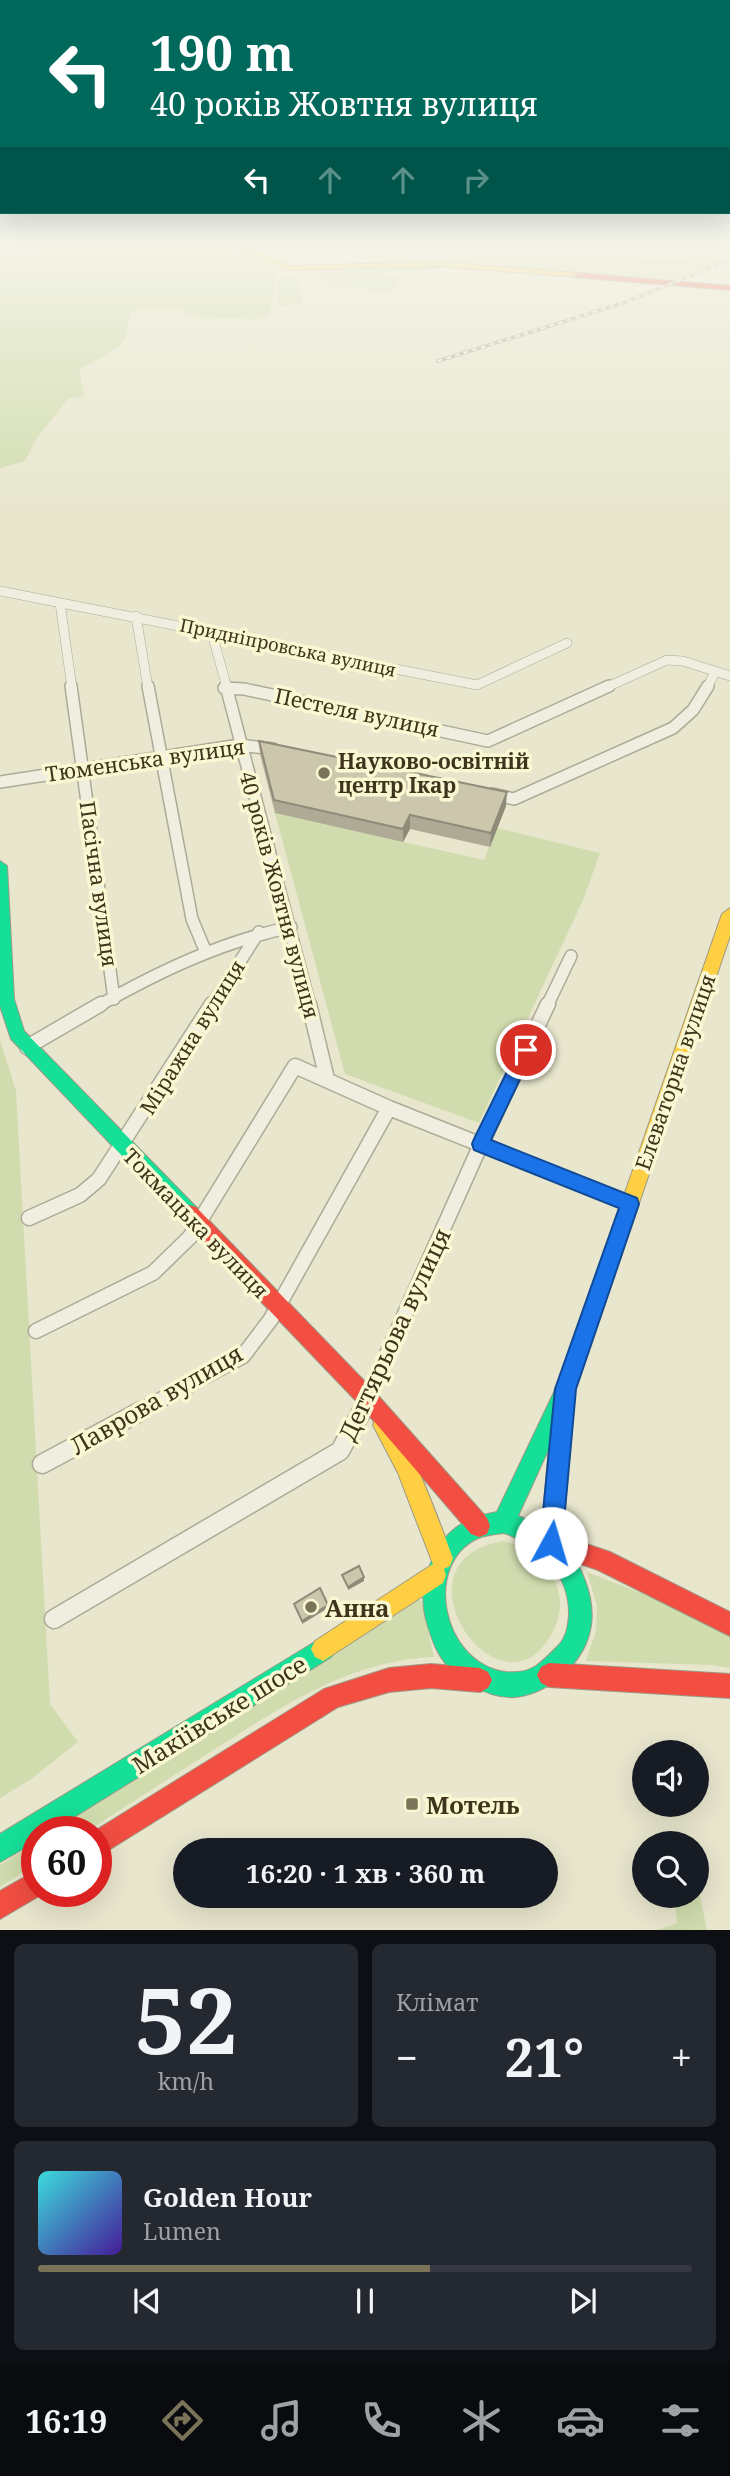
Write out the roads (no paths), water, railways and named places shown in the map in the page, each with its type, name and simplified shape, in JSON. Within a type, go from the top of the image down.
[{"type":"street","name":"Придніпровська вулиця","points":[[0,592],[384,666],[417,677],[477,685],[567,643]]},
{"type":"street","name":"Пасічна вулиця","points":[[60,603],[114,999]]},
{"type":"street","points":[[136,617],[159,755],[192,919],[205,950]]},
{"type":"street","name":"40 років Жовтня вулиця","points":[[211,631],[224,688],[291,927],[327,1079]]},
{"type":"street","name":"Пестеля вулиця","points":[[224,688],[244,689],[488,741],[667,660],[715,672]]},
{"type":"street","points":[[487,793],[514,799],[690,718],[715,672],[730,676]]},
{"type":"street","name":"Тюменська вулиця","points":[[0,782],[240,744],[283,751]]},
{"type":"street","name":"Токмацька вулиця","points":[[0,866],[6,999],[9,1018],[27,1047],[367,1398],[479,1526]]},
{"type":"street","name":"Елеваторна вулиця","points":[[504,1522],[566,1389],[730,914]]},
{"type":"street","points":[[27,1047],[205,950],[259,932],[291,927]]},
{"type":"street","name":"Міражна вулиця","points":[[29,1218],[80,1195],[99,1179],[123,1147],[259,932]]},
{"type":"street","name":"Дегтярьова вулиця","points":[[54,1619],[340,1451],[571,956]]},
{"type":"street","points":[[36,1331],[153,1273],[190,1237],[295,1066],[389,1108],[630,1204]]},
{"type":"street","name":"Лаврова вулиця","points":[[42,1464],[243,1356],[278,1308],[389,1108]]},
{"type":"street","name":"Елеваторна вулиця","points":[[551,1543],[566,1389]]},
{"type":"street","name":"Токмацька вулиця","points":[[367,1398],[406,1468],[442,1558]]},
{"type":"street","points":[[730,1624],[602,1560],[551,1543],[529,1528],[504,1522],[479,1526],[457,1539],[442,1558],[435,1575],[433,1608],[442,1640],[465,1671],[481,1680],[516,1687],[549,1675],[730,1686]]},
{"type":"street","points":[[549,1675],[572,1646],[579,1618],[575,1581],[551,1543]]},
{"type":"street","name":"Макіївське шосе","points":[[0,1849],[325,1648],[435,1575]]},
{"type":"street","name":"Макіївське шосе","points":[[112,1835],[332,1697],[389,1679],[430,1676],[481,1680]]},
{"type":"street","points":[[0,1906],[21,1893]]},
{"type":"railway","points":[[438,361],[527,333]]},
{"type":"place","name":"Науково-освітній центр Ікар","points":[[324,773]]},
{"type":"place","name":"Анна","points":[[311,1607]]},
{"type":"place","name":"Мотель","points":[[412,1804]]}]
